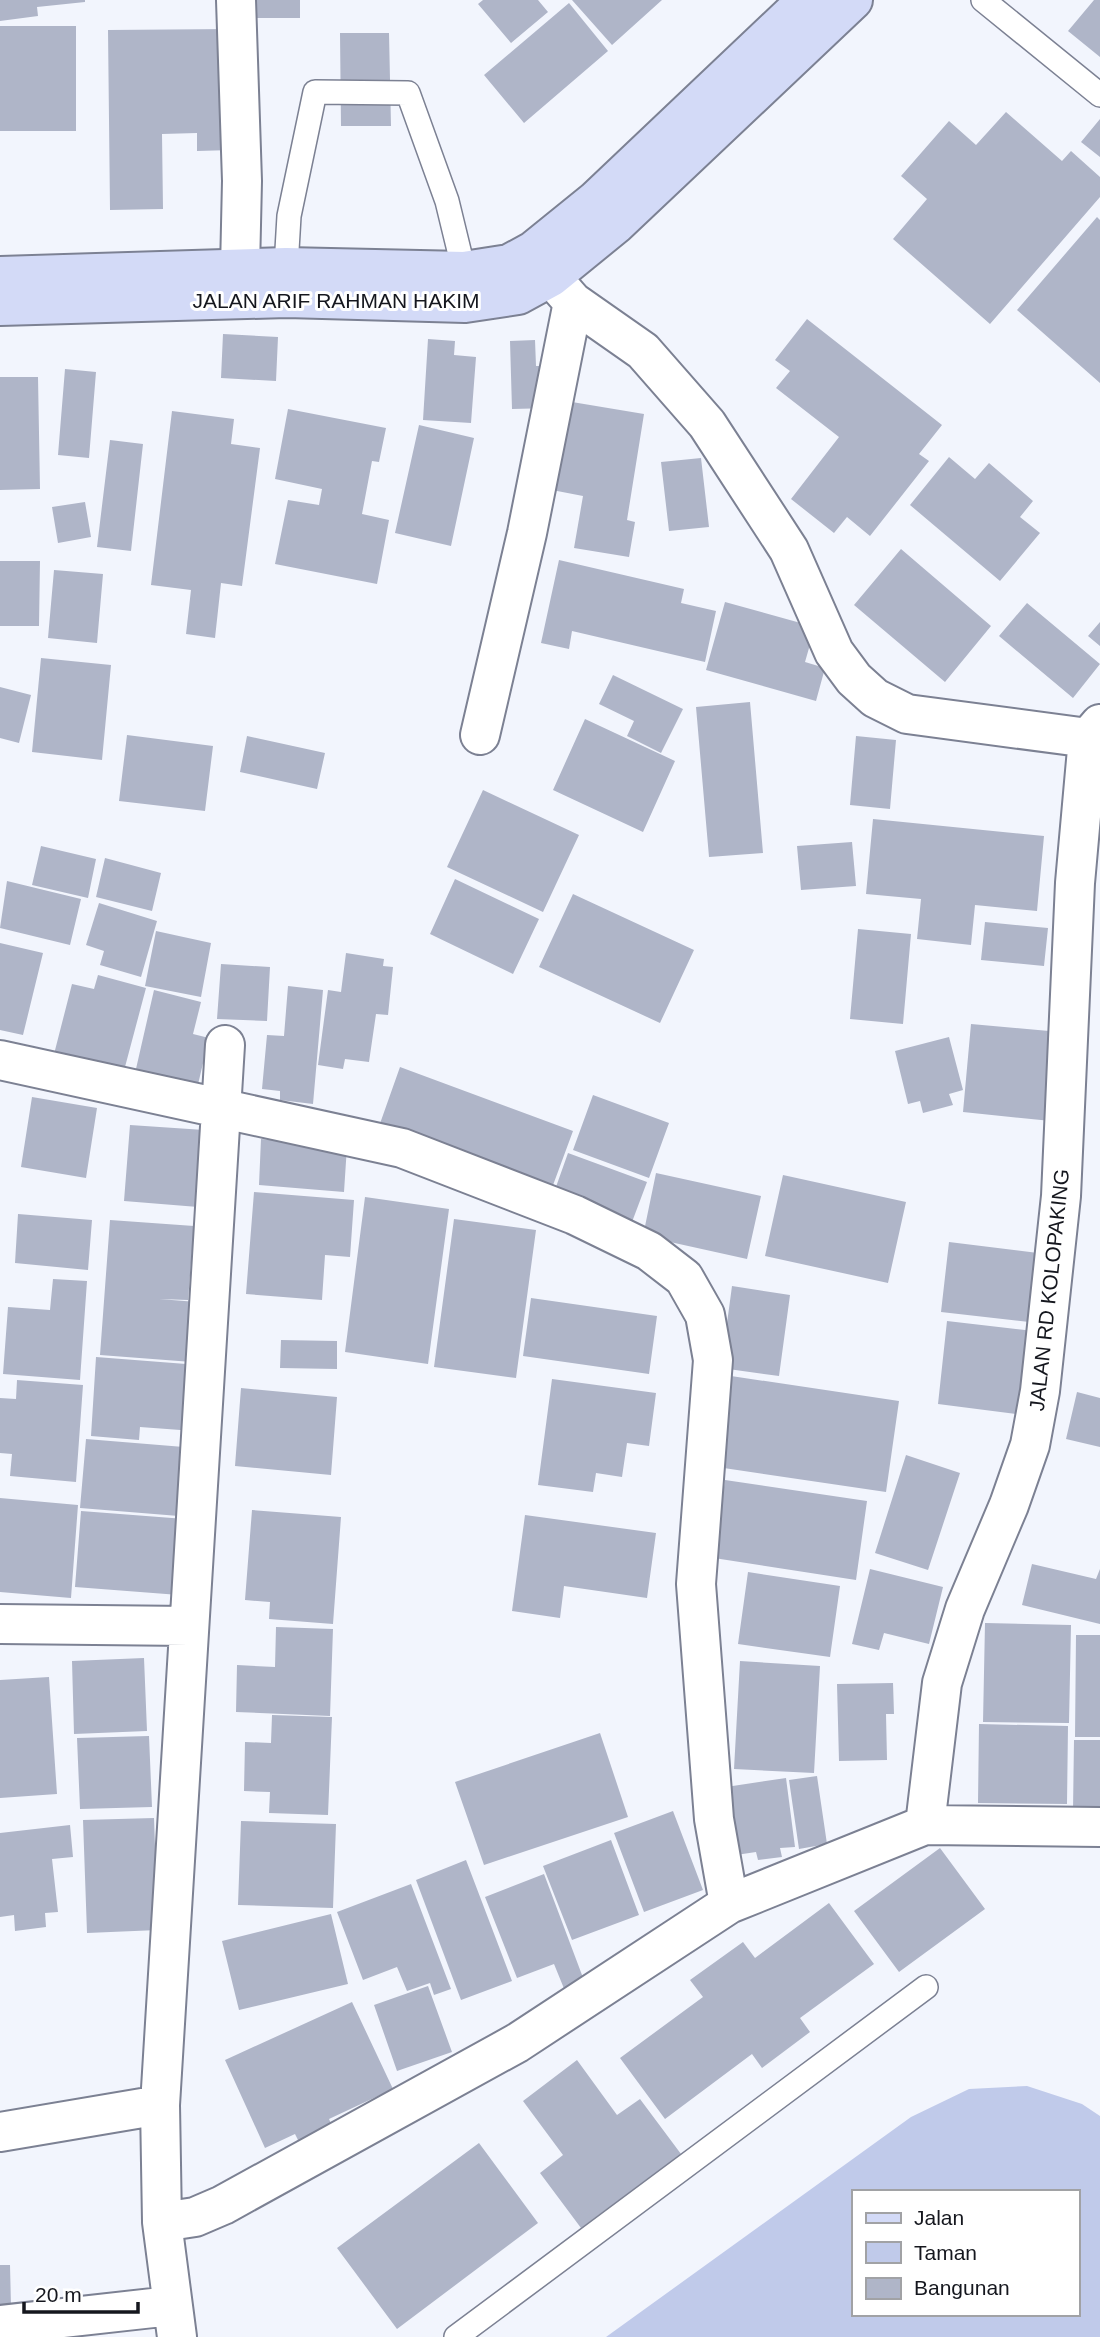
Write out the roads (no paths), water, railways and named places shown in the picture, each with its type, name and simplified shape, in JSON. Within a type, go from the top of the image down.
[{"type":"main road","name":"JALAN ARIF RAHMAN HAKIM","points":[[465,287],[533,251],[596,200],[807,0]]},
{"type":"main road","name":"JALAN ARIF RAHMAN HAKIM","points":[[0,306],[286,282],[465,287],[518,295],[562,290],[616,224],[852,0]]},
{"type":"main road","name":"JALAN ARIF RAHMAN HAKIM","points":[[0,276],[240,269],[286,282]]},
{"type":"street","points":[[236,0],[242,181],[240,269]]},
{"type":"street","points":[[480,734],[527,533],[562,290],[643,351],[707,424],[789,550],[834,652],[854,679],[875,698],[907,714],[1096,735]]},
{"type":"street","name":"JALAN RD KOLOPAKING","points":[[925,1825],[942,1683],[965,1609],[1031,1445],[1040,1391],[1061,1196],[1075,883],[1096,735]]},
{"type":"street","points":[[0,2325],[174,2322],[162,2222],[160,2105],[225,1045]]},
{"type":"street","points":[[0,1060],[402,1148],[575,1215],[649,1251],[684,1278],[705,1315],[713,1360],[696,1584],[714,1819],[729,1904]]},
{"type":"street","points":[[0,1624],[190,1626]]},
{"type":"street","points":[[162,2222],[195,2217],[223,2205],[517,2043],[729,1904],[925,1825],[1100,1827]]},
{"type":"street","points":[[0,2132],[160,2105]]},
{"type":"lane","points":[[983,0],[1100,95]]},
{"type":"lane","points":[[286,282],[289,216],[315,92],[408,93],[447,201],[465,287]]},
{"type":"lane","points":[[456,2337],[926,1987]]}]
